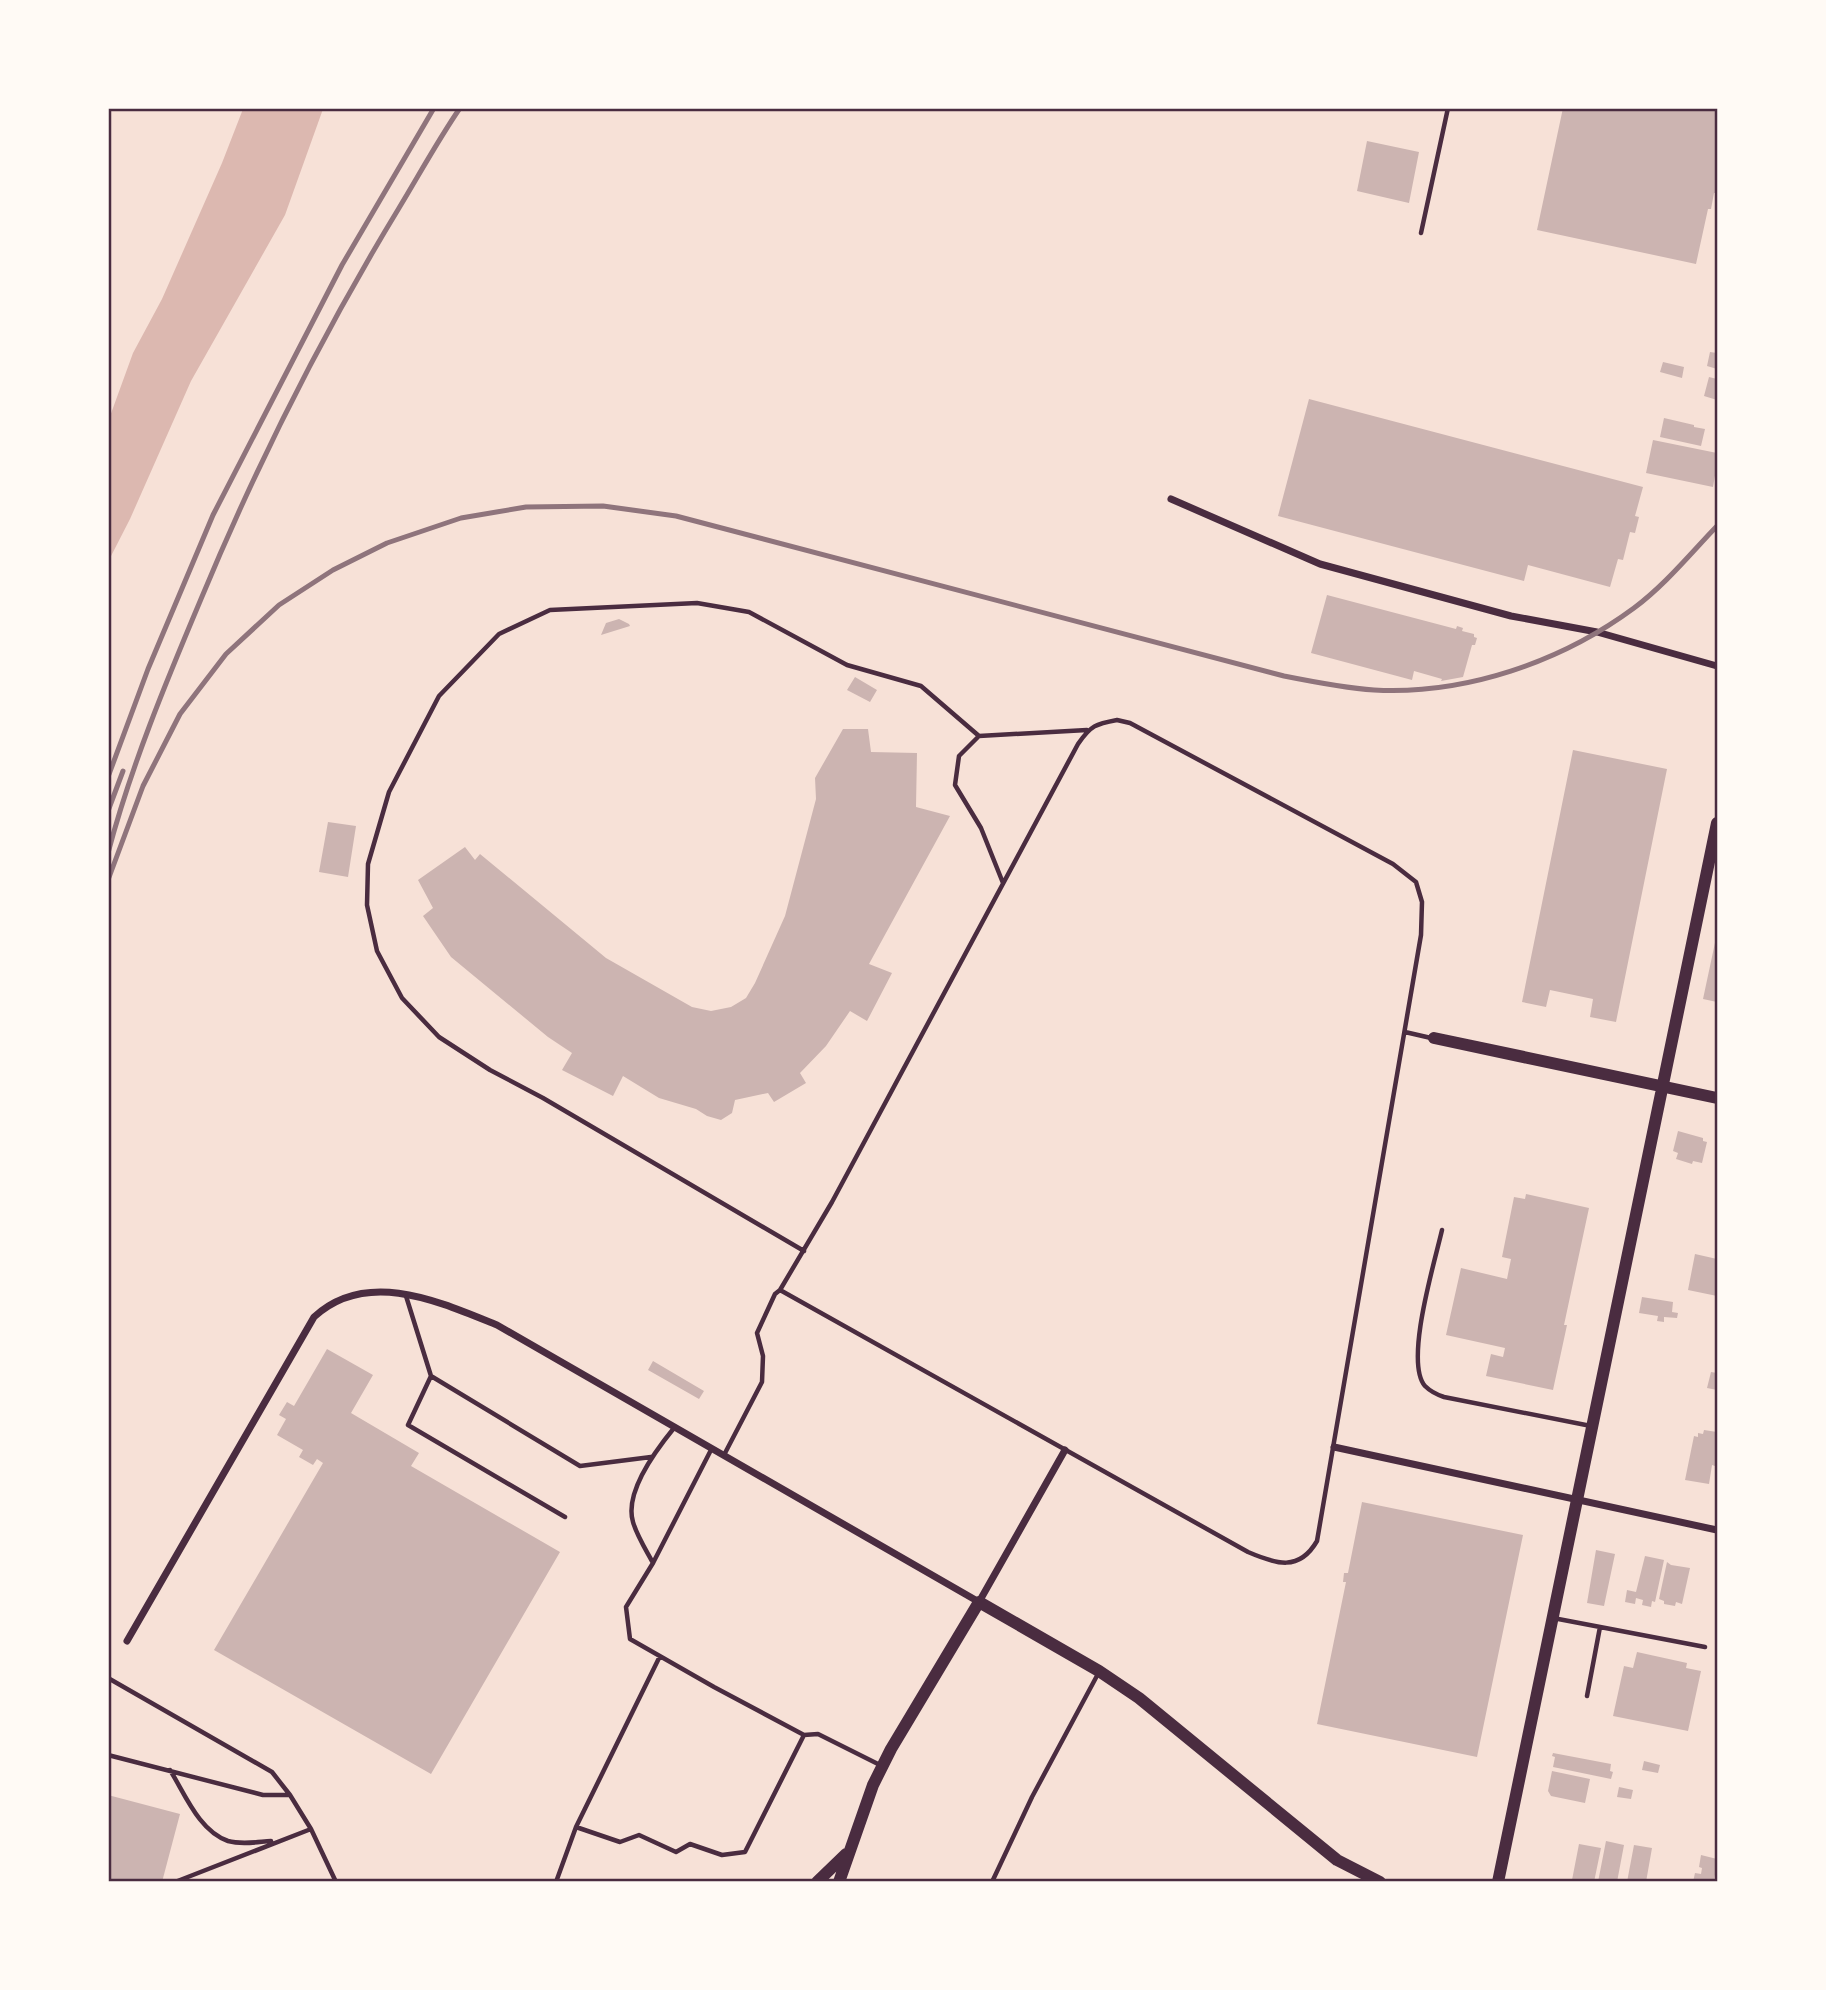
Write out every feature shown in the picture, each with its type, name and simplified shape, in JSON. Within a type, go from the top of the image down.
[{"type":"street","points":[[1171,499],[1320,564],[1511,616],[1597,632],[1717,666]]},
{"type":"street","points":[[1498,1881],[1717,823]]},
{"type":"street","points":[[1434,1038],[1717,1098]]},
{"type":"street","points":[[127,1642],[314,1317],[338,1300],[364,1292],[395,1292],[447,1304],[497,1325],[1099,1671],[1139,1698],[1337,1860],[1380,1881]]},
{"type":"street","points":[[1334,1447],[1717,1530]]},
{"type":"street","points":[[839,1881],[873,1786],[883,1766],[1065,1450]]},
{"type":"street","points":[[817,1881],[849,1852]]},
{"type":"lane","points":[[1421,233],[1448,108]]},
{"type":"lane","points":[[804,1251],[490,1070],[439,1037],[402,998],[377,951],[367,905],[368,864],[389,792],[439,696],[499,634],[550,610],[697,603],[750,612],[847,665],[921,685],[979,736]]},
{"type":"lane","points":[[724,1455],[762,1382],[763,1356],[757,1333],[775,1294],[780,1290],[832,1202],[1087,730],[1097,723],[1117,720],[1130,723],[1393,864],[1416,883],[1422,902],[1421,935],[1334,1447],[1317,1541],[1310,1553],[1285,1564],[1248,1552],[780,1290]]},
{"type":"lane","points":[[1003,884],[981,828],[955,785],[959,756],[979,736],[1087,730]]},
{"type":"lane","points":[[1405,1032],[1434,1038]]},
{"type":"lane","points":[[1442,1230],[1418,1338],[1419,1374],[1425,1386],[1444,1397],[1592,1426]]},
{"type":"lane","points":[[405,1295],[431,1376],[580,1466],[651,1457]]},
{"type":"lane","points":[[431,1376],[408,1425],[565,1517]]},
{"type":"lane","points":[[653,1563],[632,1521],[633,1497],[651,1457],[674,1427]]},
{"type":"lane","points":[[712,1448],[653,1563],[626,1607],[630,1639],[804,1735],[818,1734],[883,1766]]},
{"type":"lane","points":[[1552,1618],[1705,1647]]},
{"type":"lane","points":[[1587,1696],[1600,1627]]},
{"type":"lane","points":[[556,1881],[576,1827],[660,1656]]},
{"type":"lane","points":[[992,1881],[1032,1797],[1099,1671]]},
{"type":"lane","points":[[108,1678],[272,1772],[311,1829],[336,1881]]},
{"type":"lane","points":[[576,1827],[620,1842],[639,1835],[676,1852],[690,1844],[722,1855],[745,1852],[804,1735]]},
{"type":"lane","points":[[108,1755],[263,1795],[290,1795]]},
{"type":"lane","points":[[170,1770],[197,1815],[208,1828],[226,1840],[243,1843],[279,1840]]},
{"type":"lane","points":[[175,1881],[311,1829]]},
{"type":"shaded area","points":[[243,109],[323,109],[285,215],[191,381],[109,560],[109,419],[133,353],[162,299]]},
{"type":"building","points":[[1563,108],[1717,108],[1717,193],[1714,193],[1711,209],[1708,209],[1696,264],[1537,230]]},
{"type":"building","points":[[1367,141],[1419,152],[1409,203],[1357,191]]},
{"type":"building","points":[[1710,352],[1717,353],[1717,369],[1707,366]]},
{"type":"building","points":[[1663,362],[1684,367],[1682,378],[1660,372]]},
{"type":"building","points":[[1709,377],[1717,379],[1717,400],[1704,396]]},
{"type":"building","points":[[1309,399],[1643,487],[1635,516],[1639,517],[1635,533],[1630,532],[1623,560],[1618,559],[1610,587],[1528,565],[1524,581],[1278,516]]},
{"type":"building","points":[[1664,418],[1705,429],[1701,446],[1660,437]]},
{"type":"building","points":[[1653,440],[1717,453],[1713,487],[1646,473]]},
{"type":"building","points":[[1327,595],[1456,629],[1457,626],[1463,628],[1462,631],[1474,634],[1477,638],[1475,645],[1472,645],[1463,677],[1441,681],[1442,679],[1414,671],[1412,680],[1311,653]]},
{"type":"building","points":[[619,619],[630,626],[601,635],[606,623]]},
{"type":"building","points":[[855,677],[877,690],[870,702],[847,690]]},
{"type":"building","points":[[843,729],[868,729],[871,752],[917,753],[916,807],[950,816],[869,964],[892,973],[867,1021],[850,1011],[826,1046],[800,1073],[806,1083],[774,1102],[768,1093],[735,1100],[732,1113],[721,1120],[659,1098],[623,1076],[613,1096],[562,1070],[572,1053],[548,1037],[451,957],[423,916],[433,908],[418,880],[465,847],[475,860],[480,854],[606,958],[692,1007],[711,1011],[731,1007],[746,998],[755,983],[785,916],[816,799],[815,778]]},
{"type":"building","points":[[1573,750],[1667,769],[1616,1022],[1590,1017],[1593,999],[1550,990],[1546,1007],[1522,1002]]},
{"type":"building","points":[[328,822],[356,826],[348,877],[319,872]]},
{"type":"building","points":[[1717,938],[1717,1002],[1703,999]]},
{"type":"building","points":[[1678,1131],[1703,1138],[1703,1141],[1707,1142],[1702,1163],[1693,1161],[1692,1164],[1676,1159],[1678,1153],[1673,1151]]},
{"type":"building","points":[[1526,1194],[1589,1208],[1553,1390],[1486,1376],[1491,1354],[1503,1357],[1505,1348],[1446,1335],[1461,1268],[1507,1279],[1511,1259],[1502,1257],[1514,1197],[1525,1199]]},
{"type":"building","points":[[1695,1254],[1717,1259],[1717,1296],[1688,1290]]},
{"type":"building","points":[[1642,1297],[1673,1302],[1672,1312],[1678,1313],[1677,1318],[1664,1317],[1664,1322],[1657,1321],[1658,1316],[1639,1313]]},
{"type":"building","points":[[327,1349],[373,1375],[351,1413],[419,1453],[411,1466],[560,1552],[431,1774],[214,1650],[323,1463],[317,1459],[313,1465],[299,1457],[303,1450],[277,1435],[286,1419],[279,1415],[287,1402],[294,1406]]},
{"type":"building","points":[[653,1361],[704,1391],[699,1399],[648,1370]]},
{"type":"building","points":[[1711,1372],[1717,1373],[1717,1390],[1707,1388]]},
{"type":"building","points":[[1704,1430],[1717,1432],[1717,1454],[1709,1484],[1685,1480],[1694,1436],[1703,1434]]},
{"type":"building","points":[[1362,1502],[1523,1535],[1477,1757],[1317,1724],[1346,1582],[1343,1582],[1344,1573],[1348,1573]]},
{"type":"building","points":[[1596,1550],[1615,1554],[1604,1606],[1587,1603]]},
{"type":"building","points":[[1645,1556],[1664,1560],[1655,1602],[1652,1601],[1651,1607],[1642,1605],[1643,1600],[1636,1598],[1635,1604],[1625,1602],[1627,1590],[1636,1592]]},
{"type":"building","points":[[1667,1562],[1690,1568],[1682,1604],[1676,1602],[1675,1606],[1664,1604],[1664,1601],[1659,1599]]},
{"type":"building","points":[[1637,1652],[1687,1663],[1686,1668],[1701,1671],[1688,1731],[1613,1716],[1624,1666],[1633,1668]]},
{"type":"building","points":[[1553,1753],[1611,1764],[1611,1779],[1553,1767]]},
{"type":"building","points":[[1644,1761],[1660,1765],[1658,1773],[1642,1770]]},
{"type":"building","points":[[1552,1771],[1590,1779],[1585,1803],[1551,1796],[1548,1791]]},
{"type":"building","points":[[1619,1787],[1633,1790],[1631,1799],[1617,1797]]},
{"type":"building","points":[[108,1795],[180,1814],[162,1882],[108,1882]]},
{"type":"building","points":[[1606,1841],[1624,1845],[1617,1882],[1598,1882]]},
{"type":"building","points":[[1579,1844],[1601,1848],[1594,1882],[1572,1880]]},
{"type":"building","points":[[1634,1845],[1652,1848],[1646,1882],[1627,1882]]},
{"type":"building","points":[[1701,1855],[1717,1859],[1714,1882],[1693,1882],[1695,1873],[1701,1874]]},
{"type":"railway","points":[[108,777],[148,669],[213,515],[342,265],[434,108]]},
{"type":"railway","points":[[108,853],[127,788],[162,693],[222,549],[268,449],[371,255],[460,108]]},
{"type":"railway","points":[[108,880],[143,786],[180,714],[226,654],[279,605],[333,570],[387,543],[461,518],[526,507],[603,506],[676,516],[1284,676],[1374,690],[1443,687],[1511,671],[1544,659],[1606,627],[1634,608],[1667,579],[1717,526]]},
{"type":"railway","points":[[108,811],[123,771]]}]
